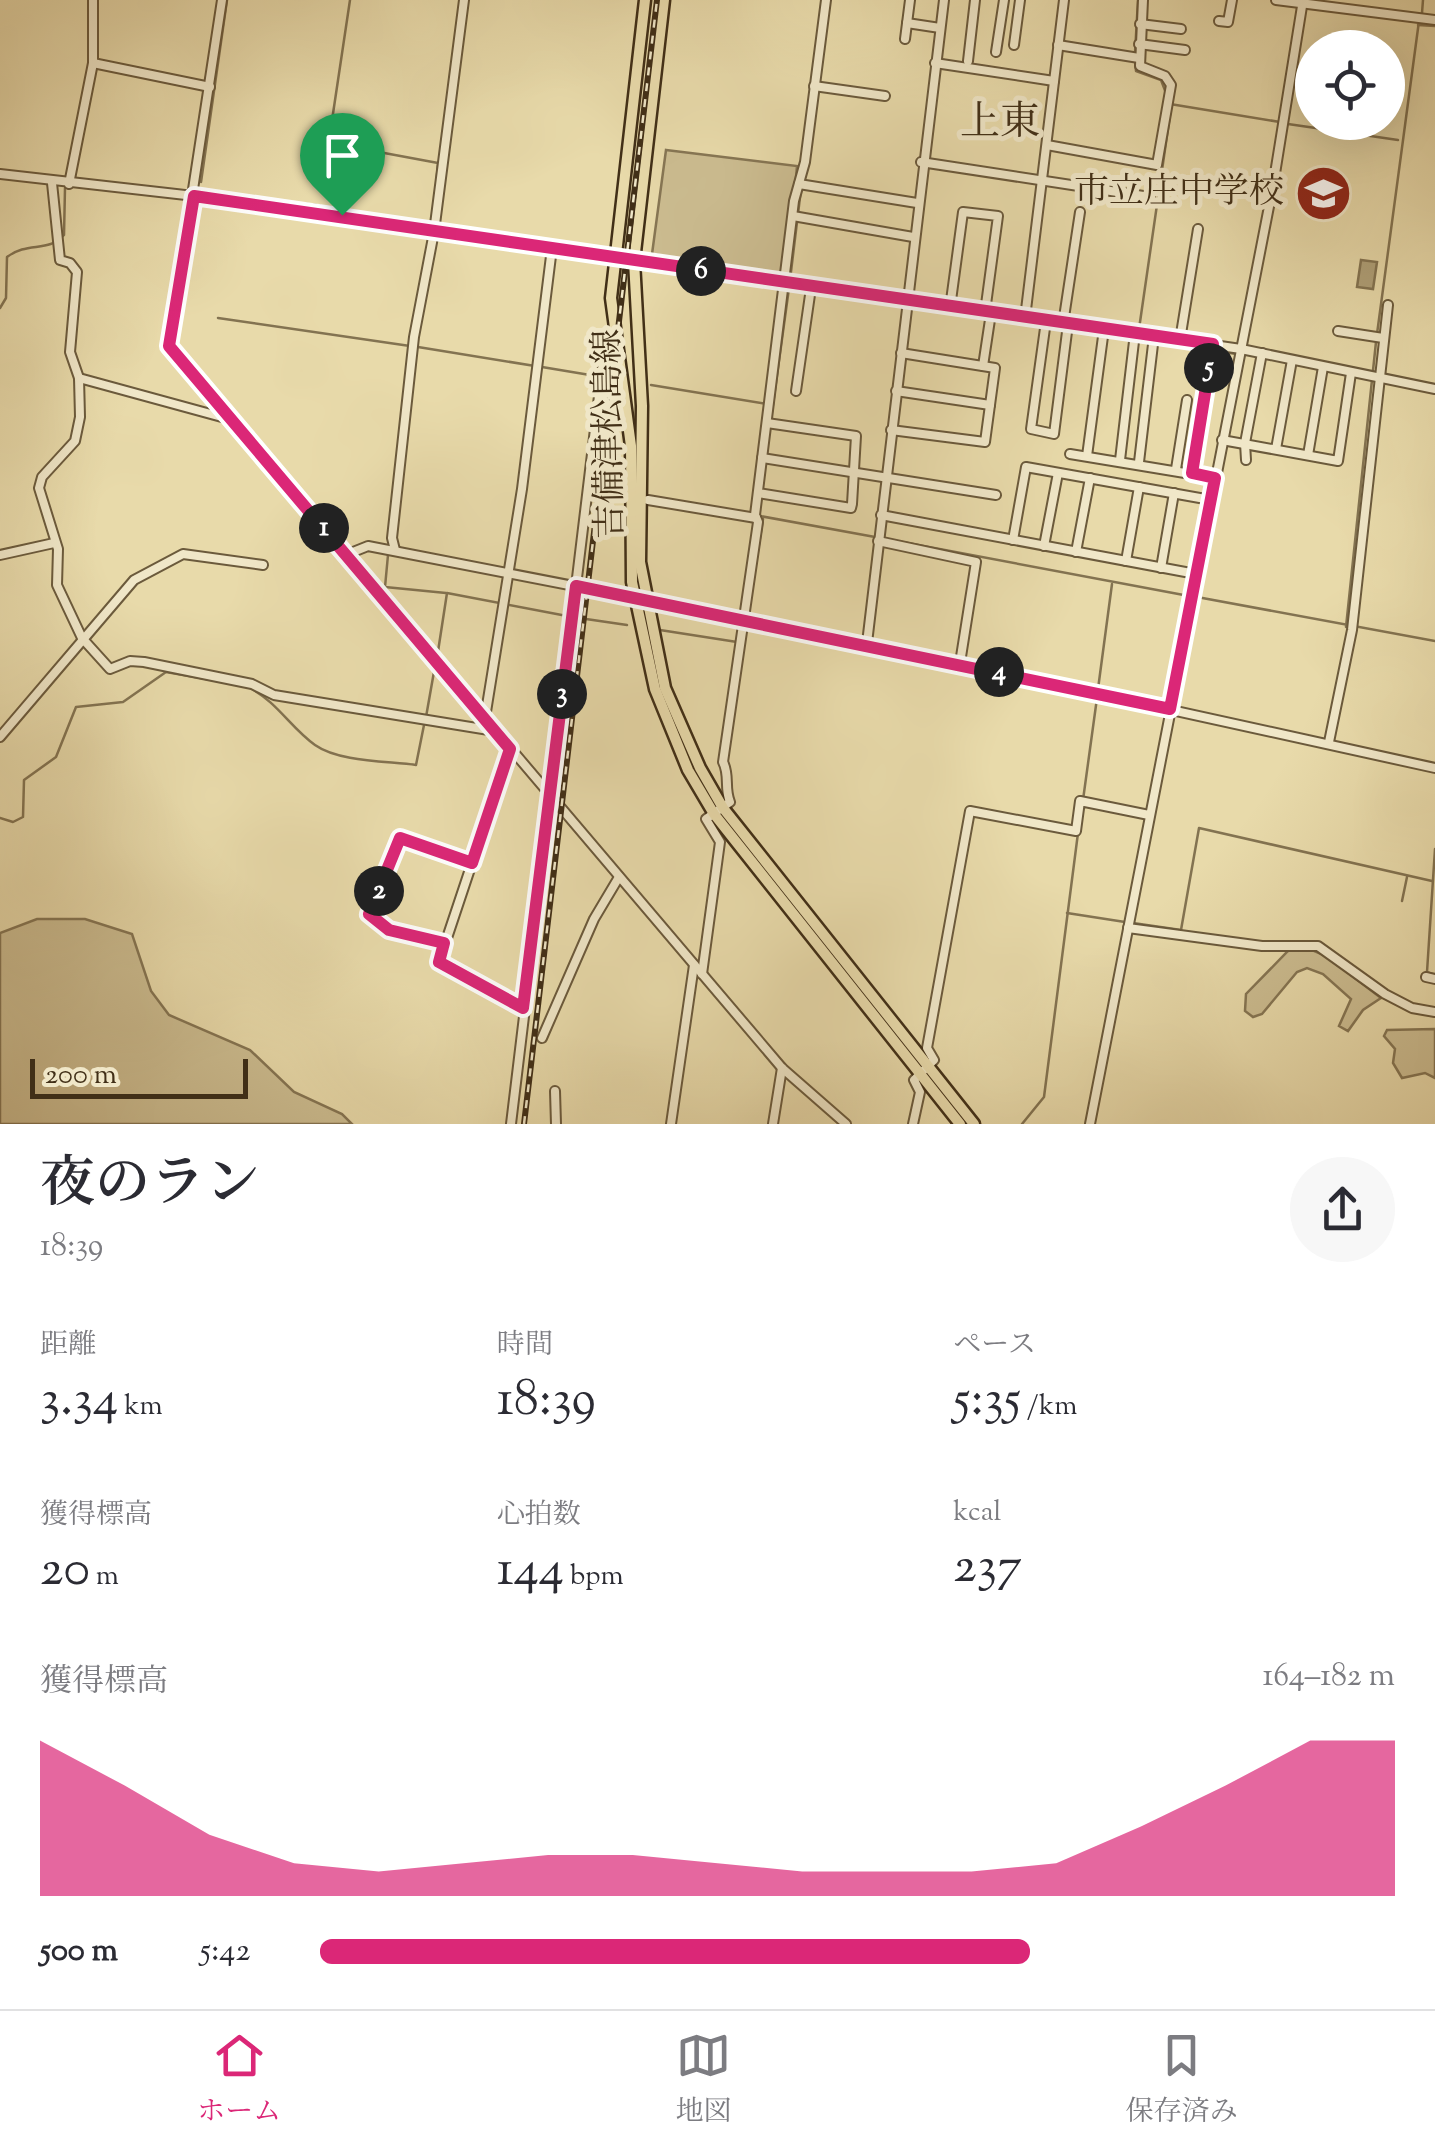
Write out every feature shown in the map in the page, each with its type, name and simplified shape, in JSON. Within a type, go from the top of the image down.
[{"type":"main road","name":"吉備津松島線","points":[[645,0],[615,257],[613,332],[631,446],[640,599],[665,688],[718,811],[924,1070],[974,1124]]},
{"type":"main road","name":"吉備津松島線","points":[[640,599],[642,406],[634,260],[664,0]]},
{"type":"main road","name":"吉備津松島線","points":[[924,1070],[960,1124]]},
{"type":"street","points":[[69,184],[92,63],[93,0]]},
{"type":"street","points":[[222,0],[169,346],[782,1068],[846,1124]]},
{"type":"street","points":[[395,550],[392,538],[414,337],[434,232],[464,0]]},
{"type":"street","points":[[671,1124],[720,842],[706,821],[730,802],[726,767],[826,0]]},
{"type":"street","points":[[905,39],[910,0]]},
{"type":"street","points":[[867,643],[916,203],[944,0]]},
{"type":"street","points":[[968,61],[975,0]]},
{"type":"street","points":[[996,52],[1004,0]]},
{"type":"street","points":[[1014,46],[1020,0]]},
{"type":"street","points":[[1025,318],[1064,0]]},
{"type":"street","points":[[1046,144],[1158,165],[1169,80],[1140,66],[1136,58],[1143,0]]},
{"type":"street","points":[[1219,21],[1228,22],[1232,0]]},
{"type":"street","points":[[1276,0],[1435,20]]},
{"type":"street","points":[[1090,1124],[1240,352],[1303,2]]},
{"type":"street","points":[[907,23],[940,28]]},
{"type":"street","points":[[1140,24],[1181,30]]},
{"type":"street","points":[[1139,44],[1185,50]]},
{"type":"street","points":[[1058,45],[1136,58]]},
{"type":"street","points":[[92,63],[210,86]]},
{"type":"street","points":[[935,63],[1054,80]]},
{"type":"street","points":[[816,86],[885,96]]},
{"type":"street","points":[[921,162],[1150,197]]},
{"type":"street","points":[[0,174],[316,210],[434,232],[1262,353],[1435,389]]},
{"type":"street","points":[[52,182],[60,260],[70,263],[77,272],[70,352],[82,396],[75,441],[40,482],[54,543],[57,584],[82,638],[110,668],[130,661],[144,662],[252,684],[274,695],[495,730]]},
{"type":"street","points":[[802,184],[916,203]]},
{"type":"street","points":[[950,308],[963,212],[998,216],[982,366]]},
{"type":"street","points":[[1046,321],[1031,429],[1054,434],[1080,212]]},
{"type":"street","points":[[796,217],[913,237]]},
{"type":"street","points":[[1180,340],[1198,229]]},
{"type":"street","points":[[485,718],[510,572],[552,248]]},
{"type":"street","points":[[796,391],[811,288]]},
{"type":"street","points":[[1330,742],[1352,628],[1378,337],[1388,305]]},
{"type":"street","points":[[1087,456],[1104,329]]},
{"type":"street","points":[[1338,331],[1378,337]]},
{"type":"street","points":[[511,1124],[606,338],[613,332]]},
{"type":"street","points":[[1120,460],[1135,333]]},
{"type":"street","points":[[1139,462],[1153,340]]},
{"type":"street","points":[[1192,473],[1212,348]]},
{"type":"street","points":[[891,430],[985,442],[995,368],[900,353]]},
{"type":"street","points":[[1246,460],[1244,443],[1262,353]]},
{"type":"street","points":[[1276,449],[1292,360]]},
{"type":"street","points":[[1308,455],[1323,367]]},
{"type":"street","points":[[1222,440],[1338,461],[1351,373]]},
{"type":"street","points":[[79,378],[230,418]]},
{"type":"street","points":[[896,390],[990,405]]},
{"type":"street","points":[[1176,469],[1187,400]]},
{"type":"street","points":[[760,493],[851,508],[856,436],[770,423]]},
{"type":"street","points":[[1070,454],[1139,462],[1215,478]]},
{"type":"street","points":[[765,458],[996,495]]},
{"type":"street","points":[[1013,540],[1026,467],[1211,500]]},
{"type":"street","points":[[1044,546],[1058,473]]},
{"type":"street","points":[[1076,552],[1090,478]]},
{"type":"street","points":[[1126,561],[1140,487]]},
{"type":"street","points":[[1161,568],[1174,493]]},
{"type":"street","points":[[648,500],[756,518]]},
{"type":"street","points":[[881,516],[1196,574]]},
{"type":"street","points":[[878,538],[976,562],[960,664]]},
{"type":"street","points":[[0,555],[54,543]]},
{"type":"street","points":[[348,554],[368,546],[510,572],[867,643],[1435,768]]},
{"type":"street","points":[[0,737],[134,580],[184,554],[263,564]]},
{"type":"street","points":[[510,749],[439,962],[523,1008]]},
{"type":"street","points":[[913,1124],[920,1092],[914,1080],[934,1060],[927,1048],[970,810],[1076,831],[1083,802],[1150,815]]},
{"type":"street","points":[[444,943],[389,930],[369,914],[400,838],[472,863]]},
{"type":"street","points":[[542,1038],[568,973],[619,877]]},
{"type":"street","points":[[1128,924],[1262,946],[1318,946],[1385,994],[1412,1008],[1435,1012]]},
{"type":"street","points":[[773,1124],[782,1068]]},
{"type":"street","points":[[556,1091],[556,1124]]},
{"type":"shaded area","points":[[666,150],[797,166],[787,278],[652,254]]},
{"type":"shaded area","points":[[1361,260],[1377,262],[1373,289],[1357,287]]},
{"type":"shaded area","points":[[37,919],[85,919],[132,934],[151,991],[169,1015],[250,1050],[294,1092],[342,1114],[352,1124],[0,1124],[0,933]]},
{"type":"shaded area","points":[[1305,947],[1326,956],[1381,998],[1363,1010],[1348,1031],[1339,1026],[1351,999],[1323,974],[1307,968],[1297,972],[1262,1014],[1253,1017],[1245,1011],[1246,994],[1288,951]]},
{"type":"shaded area","points":[[1435,1029],[1435,1078],[1425,1073],[1402,1078],[1393,1063],[1395,1049],[1384,1036],[1387,1030]]},
{"type":"waterway","points":[[201,182],[227,0]]},
{"type":"waterway","points":[[350,0],[331,127],[352,134],[352,147],[438,163],[435,199]]},
{"type":"waterway","points":[[1135,53],[1138,0]]},
{"type":"waterway","points":[[1422,13],[1423,0]]},
{"type":"waterway","points":[[1377,334],[1419,21]]},
{"type":"waterway","points":[[1418,25],[1435,26]]},
{"type":"waterway","points":[[1135,61],[1136,71],[1161,80],[1166,93]]},
{"type":"waterway","points":[[1170,104],[1280,122]]},
{"type":"waterway","points":[[1139,329],[1171,108]]},
{"type":"waterway","points":[[1288,124],[1295,125]]},
{"type":"waterway","points":[[0,308],[6,298],[7,257],[23,249],[51,244],[64,235],[65,188]]},
{"type":"waterway","points":[[790,280],[801,189]]},
{"type":"waterway","points":[[771,419],[789,288]]},
{"type":"waterway","points":[[218,318],[410,346]]},
{"type":"waterway","points":[[1140,338],[1236,354]]},
{"type":"waterway","points":[[1346,627],[1376,342]]},
{"type":"waterway","points":[[418,347],[535,366]]},
{"type":"waterway","points":[[542,367],[596,376]]},
{"type":"waterway","points":[[651,385],[767,404]]},
{"type":"waterway","points":[[759,511],[760,516],[875,537]]},
{"type":"waterway","points":[[754,576],[763,519]]},
{"type":"waterway","points":[[897,541],[1189,596]]},
{"type":"waterway","points":[[388,555],[385,587],[446,593]]},
{"type":"waterway","points":[[1098,689],[1112,584]]},
{"type":"waterway","points":[[437,658],[447,593],[567,616]]},
{"type":"waterway","points":[[1197,597],[1435,641]]},
{"type":"waterway","points":[[586,619],[627,625]]},
{"type":"waterway","points":[[660,630],[737,642]]},
{"type":"waterway","points":[[426,717],[435,666]]},
{"type":"waterway","points":[[0,818],[13,822],[23,817],[24,780],[56,757],[76,707],[123,702],[166,672],[223,682]]},
{"type":"waterway","points":[[250,688],[315,745],[350,758],[416,765],[424,725]]},
{"type":"waterway","points":[[1083,800],[1097,698]]},
{"type":"waterway","points":[[1133,923],[1181,930],[1199,828],[1432,881]]},
{"type":"waterway","points":[[1022,1124],[1044,1097],[1078,833]]},
{"type":"waterway","points":[[699,965],[716,843]]},
{"type":"waterway","points":[[1435,849],[1427,972],[1435,975]]},
{"type":"waterway","points":[[1402,901],[1407,877]]},
{"type":"waterway","points":[[1067,913],[1125,922]]},
{"type":"railway","points":[[524,1124],[657,0]]},
{"type":"place","name":"市立庄中学校","points":[[1323,193]]},
{"type":"district","name":"上東","points":[[1000,124]]},
{"type":"route","points":[[194,196],[342,215],[370,223],[1213,344],[1192,473],[1215,478],[1170,709],[867,643],[576,586],[523,1008],[439,962],[444,943],[434,944],[389,930],[369,914],[400,838],[472,863],[510,749],[169,346],[194,196]]}]
